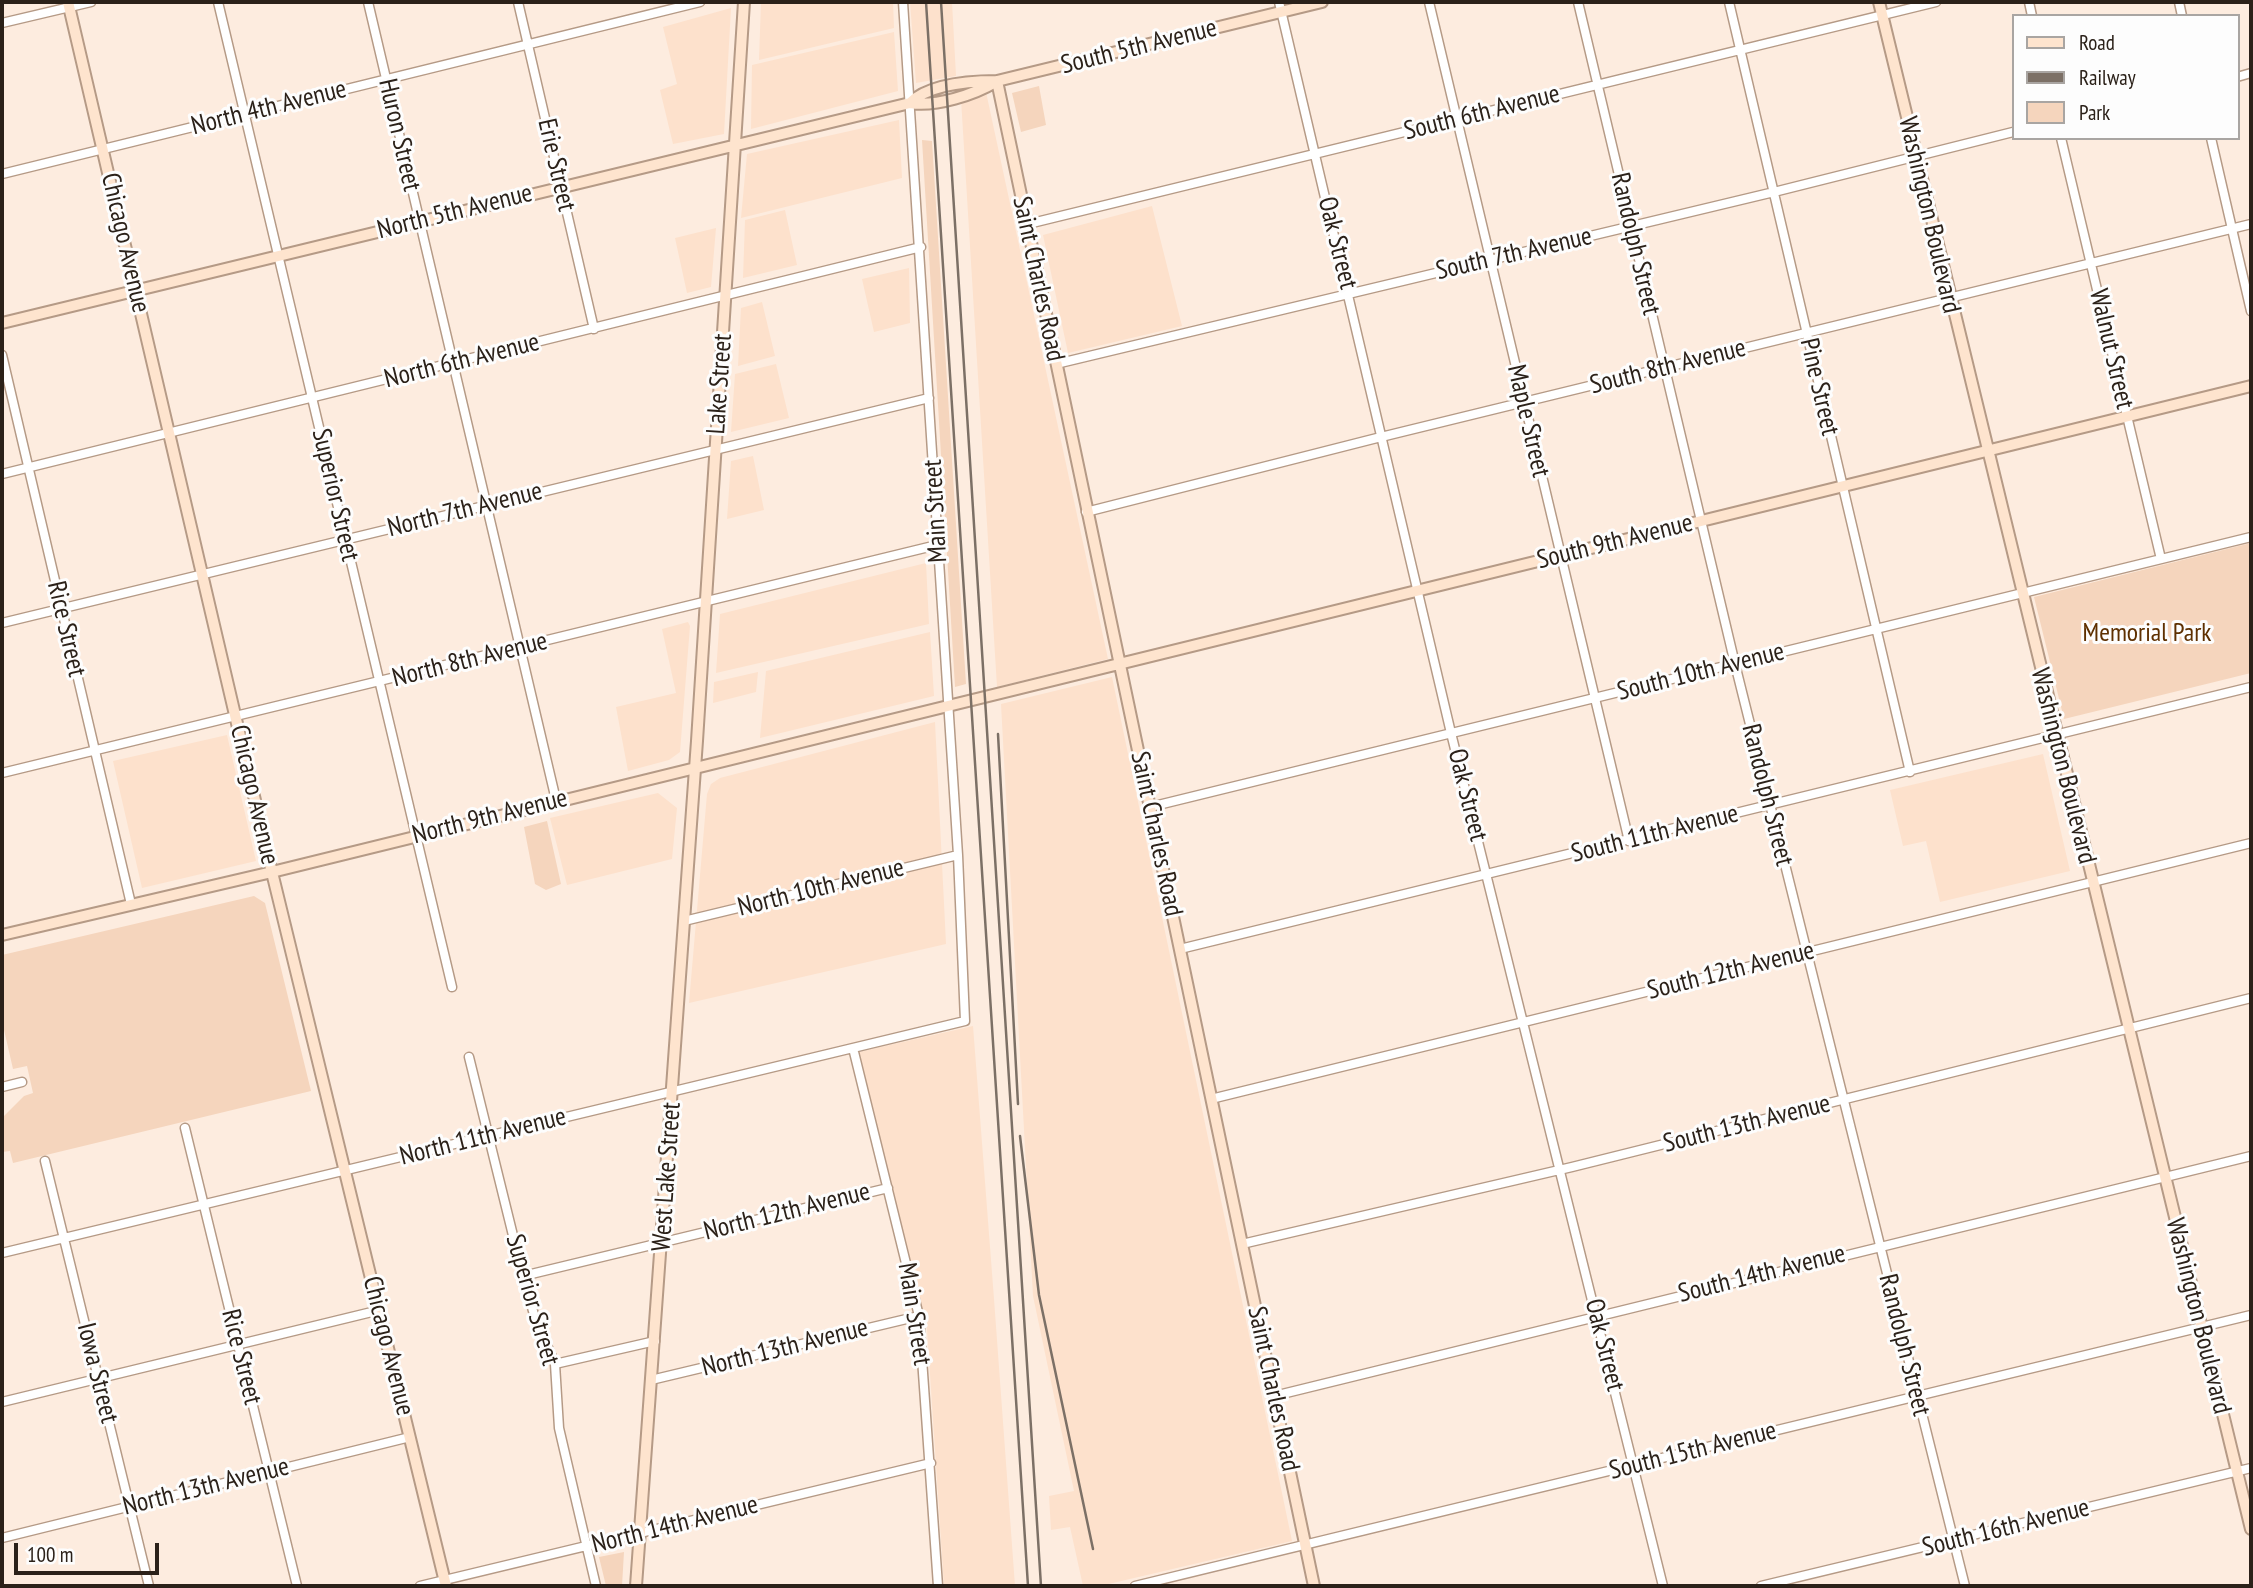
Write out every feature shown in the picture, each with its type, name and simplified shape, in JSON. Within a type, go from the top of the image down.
[{"type":"main road","name":"Lake Street","points":[[695,767],[744,2]]},
{"type":"main road","name":"South 5th Avenue","points":[[939,95],[976,81],[997,81],[1280,7],[1322,2]]},
{"type":"main road","name":"Washington Boulevard","points":[[1879,2],[1986,452],[2251,1529]]},
{"type":"main road","name":"Chicago Avenue","points":[[68,4],[272,872],[446,1583]]},
{"type":"main road","name":"Saint Charles Road","points":[[997,81],[1314,1586]]},
{"type":"main road","name":"North 5th Avenue","points":[[2,323],[910,103],[919,94],[939,95]]},
{"type":"main road","name":"South 9th Avenue","points":[[979,698],[2251,386]]},
{"type":"main road","name":"North 9th Avenue","points":[[2,935],[272,872],[979,698]]},
{"type":"main road","name":"West Lake Street","points":[[636,1586],[695,767]]},
{"type":"street","points":[[2,23],[68,4],[91,2]]},
{"type":"street","name":"Superior Street","points":[[218,2],[452,987]]},
{"type":"street","name":"Huron Street","points":[[368,2],[556,800]]},
{"type":"street","name":"Erie Street","points":[[518,2],[594,328]]},
{"type":"street","name":"North 4th Avenue","points":[[2,174],[528,44],[668,6],[700,2]]},
{"type":"street","name":"Main Street","points":[[903,2],[921,247],[937,545],[958,855],[965,1021]]},
{"type":"street","name":"Maple Street","points":[[1429,2],[1629,841]]},
{"type":"street","name":"Randolph Street","points":[[1578,2],[1735,664],[1965,1586]]},
{"type":"street","name":"Pine Street","points":[[1729,2],[1910,772]]},
{"type":"street","name":"South 6th Avenue","points":[[1028,224],[1936,2]]},
{"type":"street","name":"Oak Street","points":[[1280,7],[1451,733],[1663,1586]]},
{"type":"street","name":"South 7th Avenue","points":[[1056,364],[2011,132]]},
{"type":"street","name":"Walnut Street","points":[[2061,140],[2161,559]]},
{"type":"street","points":[[2211,140],[2251,311]]},
{"type":"street","name":"South 8th Avenue","points":[[1086,512],[2251,224]]},
{"type":"street","name":"North 6th Avenue","points":[[2,474],[921,247]]},
{"type":"street","name":"Rice Street","points":[[2,355],[131,904]]},
{"type":"street","name":"North 7th Avenue","points":[[2,624],[929,398]]},
{"type":"street","name":"South 10th Avenue","points":[[1150,807],[2251,537]]},
{"type":"street","name":"North 8th Avenue","points":[[2,773],[937,545]]},
{"type":"street","name":"South 11th Avenue","points":[[1180,949],[2251,687]]},
{"type":"street","name":"South 12th Avenue","points":[[1211,1099],[2251,843]]},
{"type":"street","name":"North 10th Avenue","points":[[684,921],[958,855]]},
{"type":"street","name":"South 13th Avenue","points":[[1242,1244],[1560,1170],[2251,999]]},
{"type":"street","name":"North 11th Avenue","points":[[2,1253],[965,1021]]},
{"type":"street","name":"Main Street","points":[[853,1048],[919,1316],[938,1586]]},
{"type":"street","name":"Superior Street","points":[[469,1057],[523,1276],[535,1318],[555,1364],[559,1429],[596,1586]]},
{"type":"street","points":[[2,1087],[22,1082]]},
{"type":"street","name":"Rice Street","points":[[185,1128],[297,1586]]},
{"type":"street","name":"South 14th Avenue","points":[[1274,1396],[2251,1156]]},
{"type":"street","name":"Iowa Street","points":[[45,1161],[149,1586]]},
{"type":"street","name":"North 12th Avenue","points":[[523,1276],[888,1188]]},
{"type":"street","points":[[2,1402],[380,1310]]},
{"type":"street","name":"South 15th Avenue","points":[[1135,1586],[2251,1315]]},
{"type":"street","name":"North 13th Avenue","points":[[651,1380],[919,1316]]},
{"type":"street","points":[[555,1364],[655,1341]]},
{"type":"street","name":"North 13th Avenue","points":[[2,1538],[410,1437]]},
{"type":"street","name":"North 14th Avenue","points":[[419,1586],[446,1583],[586,1546],[931,1463]]},
{"type":"street","name":"South 16th Avenue","points":[[1761,1586],[2251,1468]]},
{"type":"shaded area","points":[[761,2],[893,2],[894,28],[759,60]]},
{"type":"shaded area","points":[[910,2],[952,2],[956,76],[916,83]]},
{"type":"shaded area","points":[[731,8],[724,134],[673,144],[660,90],[677,84],[663,27]]},
{"type":"shaded area","points":[[894,32],[898,91],[751,129],[752,65]]},
{"type":"shaded area","points":[[986,92],[1108,659],[997,687],[961,99]]},
{"type":"shaded area","points":[[899,120],[902,178],[741,218],[747,154]]},
{"type":"shaded area","points":[[1152,206],[1182,326],[1068,353],[1043,235]]},
{"type":"shaded area","points":[[785,210],[797,265],[743,278],[745,220]]},
{"type":"shaded area","points":[[716,228],[711,287],[687,293],[675,238]]},
{"type":"shaded area","points":[[909,268],[910,323],[874,332],[862,279]]},
{"type":"shaded area","points":[[762,302],[775,356],[738,366],[741,308]]},
{"type":"shaded area","points":[[776,364],[789,418],[731,432],[735,374]]},
{"type":"shaded area","points":[[753,456],[764,510],[727,519],[731,461]]},
{"type":"shaded area","points":[[926,563],[929,624],[716,673],[720,614]]},
{"type":"shaded area","points":[[688,622],[690,626],[680,752],[669,760],[628,771],[616,707],[676,693],[662,629]]},
{"type":"shaded area","points":[[930,632],[934,696],[760,738],[766,671]]},
{"type":"shaded area","points":[[758,672],[756,692],[713,703],[714,682]]},
{"type":"shaded area","points":[[1112,677],[1292,1541],[1100,1586],[1083,1586],[1070,1527],[1051,1530],[1049,1496],[1074,1491],[1033,1296],[1001,704]]},
{"type":"shaded area","points":[[935,722],[946,944],[689,1003],[707,794],[711,784],[720,778]]},
{"type":"shaded area","points":[[227,735],[256,861],[142,888],[113,761]]},
{"type":"shaded area","points":[[2043,754],[2070,871],[1940,902],[1926,841],[1903,846],[1890,790]]},
{"type":"shaded area","points":[[658,793],[677,808],[672,859],[567,885],[550,818]]},
{"type":"shaded area","points":[[973,1026],[1015,1586],[944,1586],[927,1329],[859,1052]]},
{"type":"green space","points":[[1039,86],[1046,125],[1021,132],[1012,93]]},
{"type":"green space","points":[[922,140],[932,141],[966,684],[955,687]]},
{"type":"green space","name":"Memorial Park","points":[[2251,543],[2251,673],[2064,719],[2034,597]]},
{"type":"green space","points":[[547,821],[561,884],[546,890],[535,884],[524,827]]},
{"type":"green space","points":[[254,896],[265,903],[311,1091],[13,1163],[10,1151],[2,1152],[2,1118],[24,1096],[33,1093],[27,1066],[13,1069],[2,1021],[2,955]]},
{"type":"green space","points":[[624,1552],[622,1586],[606,1586],[599,1557]]},
{"type":"railway","points":[[926,2],[1028,1586]]},
{"type":"railway","points":[[941,2],[1041,1586]]},
{"type":"railway","points":[[998,734],[1018,1104]]},
{"type":"railway","points":[[1020,1136],[1039,1295],[1093,1549]]}]
